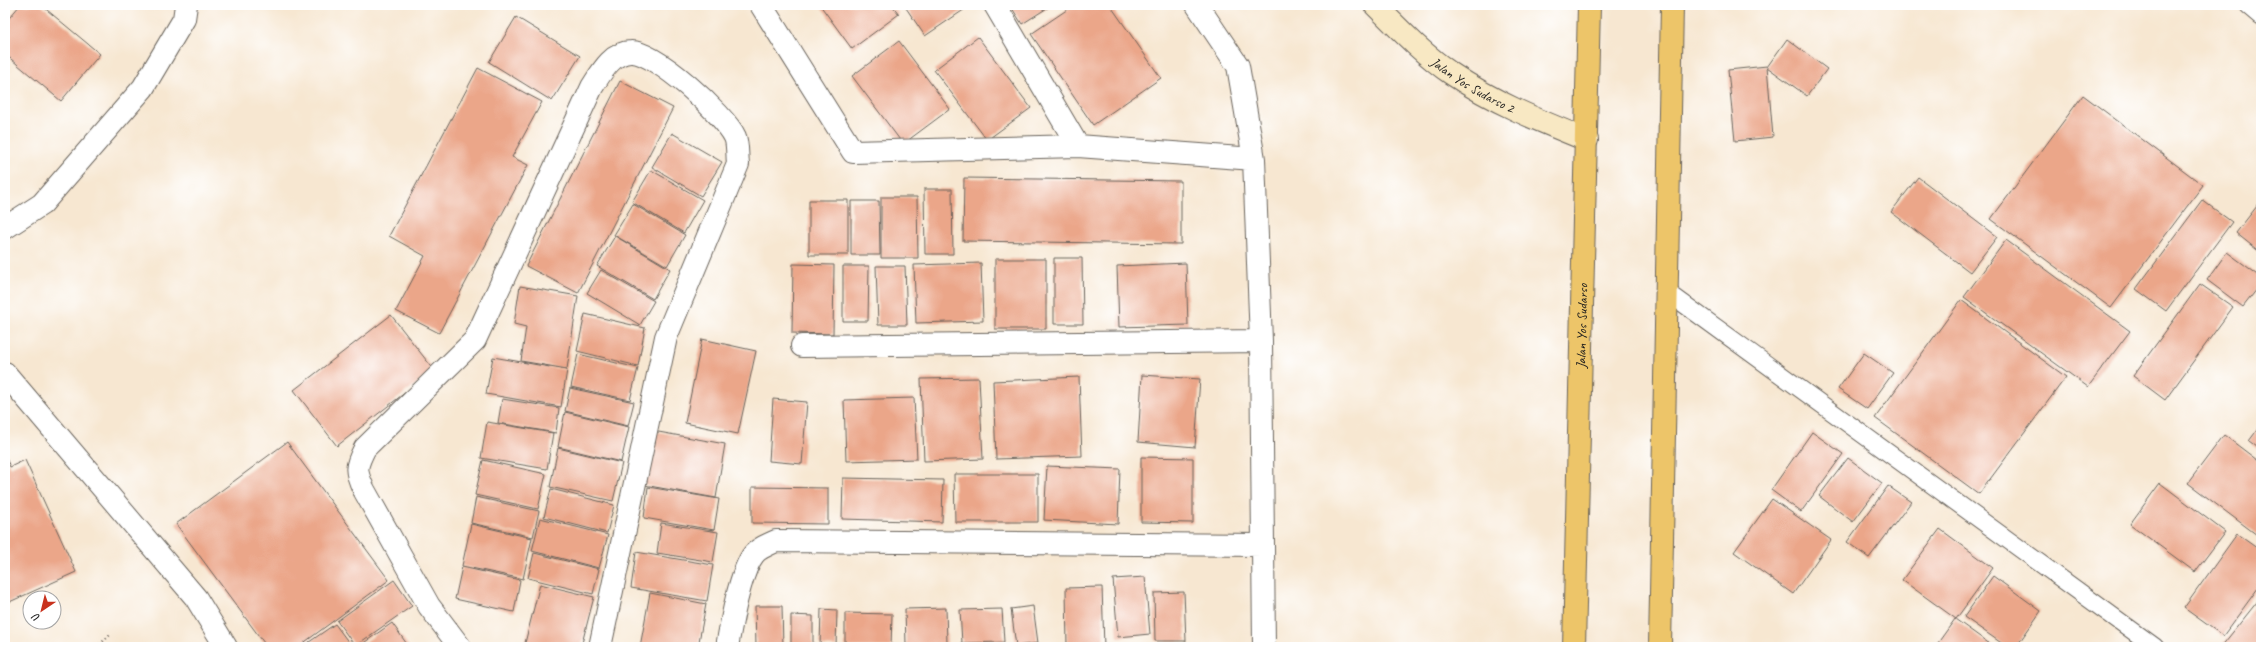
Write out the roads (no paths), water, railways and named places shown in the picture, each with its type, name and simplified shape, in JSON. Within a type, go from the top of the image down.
[{"type":"main road","name":"Jalan Yos Sudarso 2","points":[[1375,5],[1415,45],[1452,74],[1509,108],[1587,140]]},
{"type":"main road","name":"Jalan Yos Sudarso","points":[[1574,647],[1589,5]]},
{"type":"main road","points":[[1660,647],[1672,5]]},
{"type":"street","points":[[5,228],[42,204],[143,88],[184,19],[186,5]]},
{"type":"street","points":[[761,5],[854,152],[1078,146],[1254,158]]},
{"type":"street","points":[[995,5],[1078,146]]},
{"type":"street","points":[[1197,5],[1238,66],[1254,158],[1262,341],[1264,647]]},
{"type":"street","points":[[460,647],[429,606],[364,490],[356,474],[357,464],[365,448],[475,340],[592,87],[607,65],[619,55],[632,52],[651,60],[699,94],[725,120],[736,138],[738,164],[666,337],[600,647]]},
{"type":"street","points":[[802,346],[1262,341]]},
{"type":"street","points":[[5,373],[196,598],[226,647]]},
{"type":"street","points":[[727,647],[733,615],[747,567],[754,554],[762,548],[776,542],[1263,545]]},
{"type":"lane","points":[[2248,5],[2261,16]]},
{"type":"lane","points":[[1666,291],[2155,647]]}]
